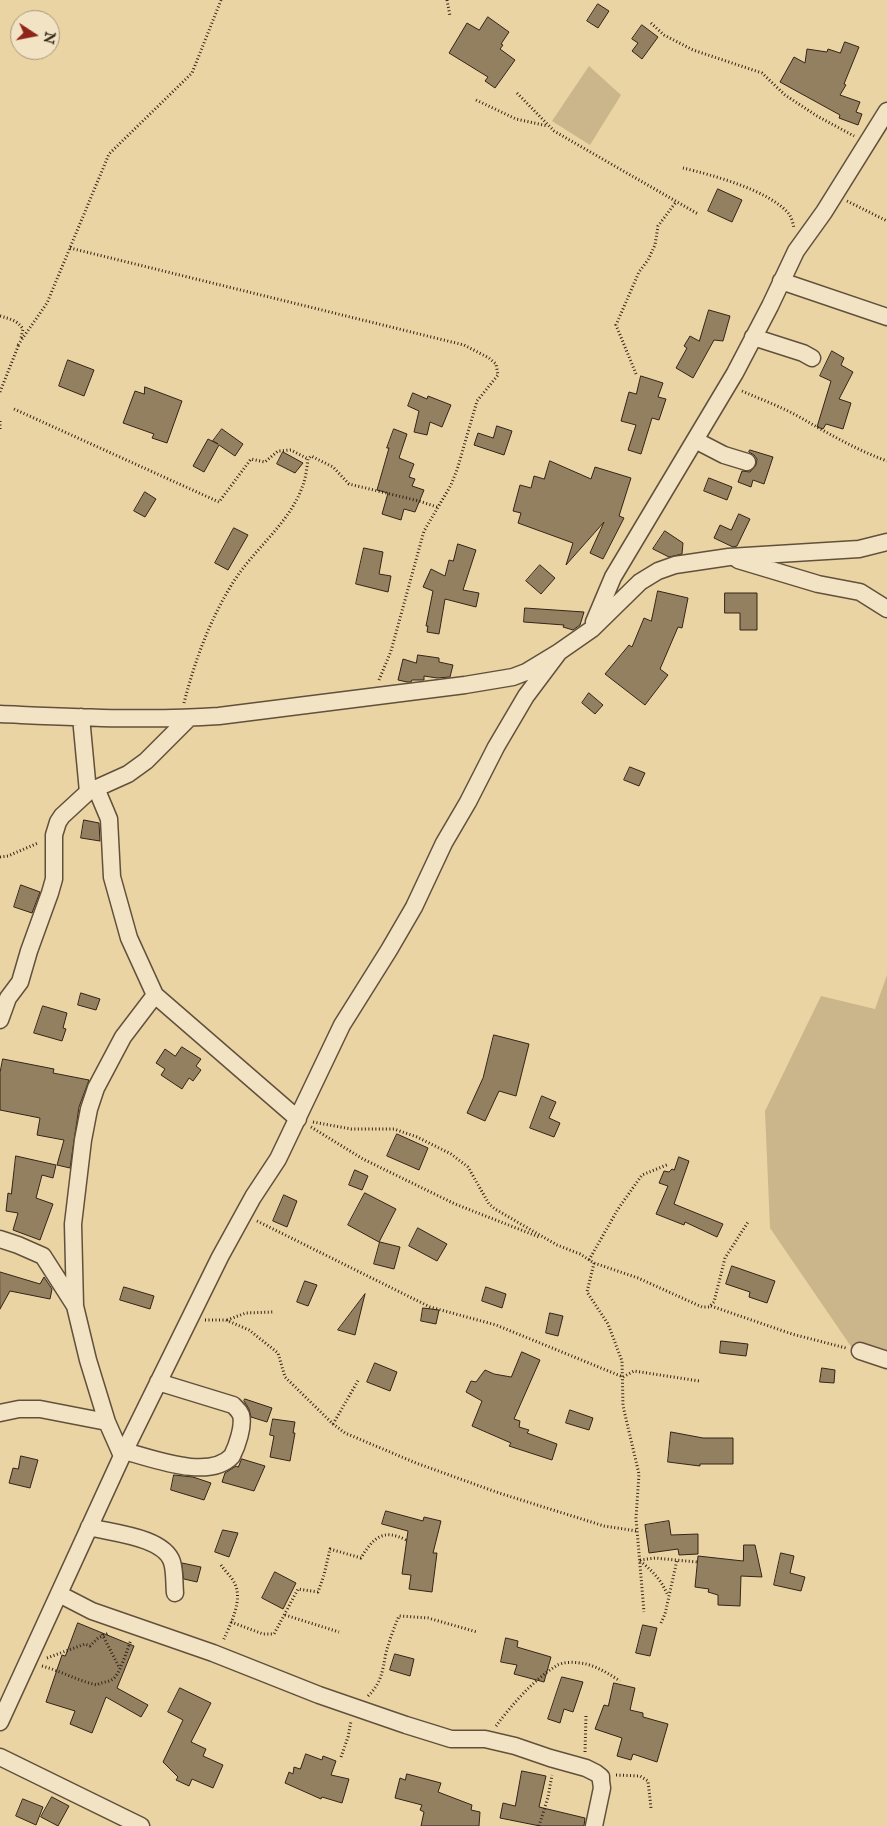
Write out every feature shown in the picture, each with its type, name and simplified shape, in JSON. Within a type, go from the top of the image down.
[{"type":"street","points":[[592,629],[613,577],[728,384],[800,246],[887,111]]},
{"type":"street","points":[[781,281],[887,317]]},
{"type":"street","points":[[753,337],[803,353],[812,358]]},
{"type":"street","points":[[695,440],[724,455],[747,462]]},
{"type":"street","points":[[0,714],[185,718],[220,716],[465,685],[513,677],[526,672],[559,652],[592,629],[640,582],[658,571],[675,565],[729,557],[858,549],[887,542]]},
{"type":"street","points":[[729,557],[818,584],[860,592],[887,609]]},
{"type":"street","points":[[0,1722],[123,1454],[220,1257],[278,1159],[342,1025],[410,914],[444,843],[468,802],[496,747],[526,696],[559,652]]},
{"type":"street","points":[[81,717],[92,790],[109,819],[112,877],[129,938],[155,995],[298,1119]]},
{"type":"street","points":[[0,1020],[8,998],[20,982],[29,951],[49,899],[54,879],[54,835],[58,822],[62,816],[92,790],[128,774],[146,762],[185,718]]},
{"type":"street","points":[[123,1454],[108,1422],[88,1360],[75,1306],[73,1224],[82,1140],[96,1088],[123,1037],[155,995]]},
{"type":"street","points":[[0,1239],[43,1256],[75,1306]]},
{"type":"street","points":[[860,1351],[887,1360]]},
{"type":"street","points":[[123,1454],[203,1468],[216,1466],[229,1460],[232,1456],[241,1427],[242,1417],[233,1405],[158,1382]]},
{"type":"street","points":[[0,1413],[19,1409],[40,1409],[108,1422]]},
{"type":"street","points":[[89,1527],[144,1540],[166,1551],[172,1561],[175,1575],[175,1593]]},
{"type":"street","points":[[59,1594],[92,1611],[135,1629],[213,1653],[352,1707],[451,1739],[488,1740],[515,1746],[596,1773],[600,1777],[602,1788],[594,1826]]},
{"type":"street","points":[[0,1757],[141,1826]]},
{"type":"path","points":[[18,345],[47,303],[109,154],[192,73],[221,0]]},
{"type":"path","points":[[447,0],[450,16]]},
{"type":"path","points":[[651,23],[664,34],[693,50],[762,73],[785,96],[817,116],[868,143]]},
{"type":"path","points":[[517,93],[554,131],[698,214]]},
{"type":"path","points":[[476,100],[516,119],[549,126]]},
{"type":"path","points":[[683,168],[756,191],[780,206],[790,215],[800,246]]},
{"type":"path","points":[[834,196],[887,221]]},
{"type":"path","points":[[636,374],[616,325],[639,272],[648,260],[655,245],[658,226],[676,202]]},
{"type":"path","points":[[70,248],[464,345],[489,358],[498,368],[498,375],[477,401],[451,485],[424,531],[391,651],[372,697]]},
{"type":"path","points":[[0,316],[16,321],[23,329],[23,334],[0,392]]},
{"type":"path","points":[[728,384],[795,414],[824,433],[887,461]]},
{"type":"path","points":[[14,409],[219,502],[251,459],[265,462],[278,450],[291,450],[308,459]]},
{"type":"path","points":[[0,421],[0,431]]},
{"type":"path","points":[[308,459],[312,456],[333,467],[349,484],[420,501],[437,507]]},
{"type":"path","points":[[185,718],[198,654],[217,609],[235,579],[282,522],[304,484],[308,459]]},
{"type":"path","points":[[0,857],[8,856],[54,835]]},
{"type":"path","points":[[298,1119],[351,1129],[394,1129],[417,1137],[451,1154],[468,1167],[489,1204],[495,1209],[550,1241]]},
{"type":"path","points":[[298,1119],[363,1159],[446,1200],[550,1241],[580,1254],[594,1263],[638,1278],[702,1307],[711,1306],[792,1334],[860,1351]]},
{"type":"path","points":[[589,1260],[618,1208],[642,1175],[668,1164]]},
{"type":"path","points":[[244,1214],[430,1307],[496,1325],[623,1377]]},
{"type":"path","points":[[711,1306],[714,1302],[725,1258],[748,1222]]},
{"type":"path","points":[[594,1263],[587,1292],[608,1324],[622,1361],[623,1406],[639,1474],[636,1518],[644,1612]]},
{"type":"path","points":[[188,1322],[226,1320],[246,1313],[274,1312]]},
{"type":"path","points":[[226,1320],[249,1330],[278,1352],[285,1377],[333,1424],[345,1433],[416,1463],[499,1493],[604,1526],[637,1531]]},
{"type":"path","points":[[623,1377],[634,1371],[699,1381]]},
{"type":"path","points":[[333,1424],[359,1379]]},
{"type":"path","points":[[231,1622],[263,1634],[274,1634],[298,1589],[318,1592],[330,1549],[361,1558],[370,1544],[386,1534],[396,1534],[406,1540]]},
{"type":"path","points":[[640,1560],[655,1558],[696,1562]]},
{"type":"path","points":[[640,1560],[654,1572],[664,1586],[669,1598]]},
{"type":"path","points":[[661,1623],[669,1598],[676,1560]]},
{"type":"path","points":[[213,1653],[223,1641],[237,1600],[236,1585],[221,1565]]},
{"type":"path","points":[[285,1615],[339,1632]]},
{"type":"path","points":[[341,1757],[348,1737],[352,1707],[366,1699],[378,1686],[390,1638],[399,1616],[428,1618],[477,1632]]},
{"type":"path","points":[[135,1629],[115,1677],[108,1682],[102,1681],[97,1685],[36,1664],[85,1644],[90,1646],[103,1635],[135,1629]]},
{"type":"path","points":[[103,1635],[119,1668]]},
{"type":"path","points":[[488,1740],[505,1714],[527,1691],[556,1666],[569,1662],[585,1663],[620,1681]]},
{"type":"path","points":[[579,1766],[586,1749],[586,1714]]},
{"type":"path","points":[[539,1826],[548,1797],[555,1759]]},
{"type":"path","points":[[601,1781],[615,1775],[640,1776],[648,1781],[651,1808]]},
{"type":"shaded area","points":[[589,66],[621,95],[590,145],[552,121]]},
{"type":"shaded area","points":[[887,975],[887,1358],[852,1348],[770,1228],[765,1111],[821,996],[875,1009]]},
{"type":"building","points":[[598,4],[609,11],[598,28],[587,21]]},
{"type":"building","points":[[488,17],[509,32],[500,49],[515,60],[495,88],[485,81],[488,77],[449,53],[467,23],[479,30]]},
{"type":"building","points":[[642,25],[658,37],[642,59],[632,51],[638,43],[632,39]]},
{"type":"building","points":[[845,42],[859,47],[844,84],[846,85],[840,95],[860,102],[856,112],[862,114],[858,125],[839,118],[840,115],[780,82],[794,57],[805,63],[807,49],[827,52],[828,49],[840,53]]},
{"type":"building","points":[[718,189],[742,200],[732,222],[708,211]]},
{"type":"building","points":[[709,310],[730,316],[723,341],[714,340],[693,378],[676,368],[687,348],[684,346],[690,336],[699,341]]},
{"type":"building","points":[[832,351],[844,358],[841,365],[853,372],[839,399],[851,403],[843,429],[826,424],[823,429],[817,427],[831,381],[820,376]]},
{"type":"building","points":[[68,360],[94,370],[84,396],[59,386]]},
{"type":"building","points":[[641,376],[663,383],[658,397],[666,399],[659,420],[652,418],[641,454],[628,450],[636,425],[621,421],[629,392],[636,394]]},
{"type":"building","points":[[145,387],[182,401],[167,443],[152,438],[154,434],[123,423],[135,391],[144,394]]},
{"type":"building","points":[[413,393],[427,399],[428,396],[451,405],[442,427],[430,422],[427,435],[414,432],[419,411],[408,406]]},
{"type":"building","points":[[497,426],[512,431],[504,455],[474,445],[478,433],[493,438]]},
{"type":"building","points":[[222,429],[243,444],[235,456],[219,445],[204,472],[193,466],[208,439],[218,444],[213,441]]},
{"type":"building","points":[[394,429],[407,434],[399,458],[414,464],[409,477],[415,479],[412,486],[424,490],[415,512],[404,509],[401,520],[382,514],[388,493],[377,490],[389,448],[387,448]]},
{"type":"building","points":[[750,450],[773,457],[764,484],[753,480],[751,487],[738,482],[742,471],[750,472],[756,465],[757,459],[749,452]]},
{"type":"building","points":[[283,452],[303,463],[295,473],[277,464]]},
{"type":"building","points":[[550,461],[591,479],[595,467],[631,478],[619,516],[624,518],[603,559],[590,553],[604,522],[566,565],[573,543],[518,523],[521,513],[513,511],[520,485],[531,488],[534,476],[544,479]]},
{"type":"building","points":[[709,478],[732,487],[727,500],[704,491]]},
{"type":"building","points":[[145,492],[156,499],[145,517],[134,511]]},
{"type":"building","points":[[739,514],[750,519],[737,546],[733,547],[714,538],[720,525],[731,530]]},
{"type":"building","points":[[234,528],[248,535],[228,570],[215,563]]},
{"type":"building","points":[[665,531],[683,543],[682,554],[669,557],[653,549]]},
{"type":"building","points":[[458,544],[476,550],[463,590],[479,593],[476,607],[445,599],[439,634],[427,632],[428,626],[426,626],[433,591],[423,587],[431,569],[445,576],[449,560],[453,561]]},
{"type":"building","points":[[364,548],[383,552],[379,574],[391,576],[388,592],[356,584]]},
{"type":"building","points":[[540,565],[555,578],[541,594],[526,581]]},
{"type":"building","points":[[658,591],[688,598],[682,628],[678,627],[660,669],[668,675],[645,705],[605,674],[629,645],[632,647],[644,618],[651,621]]},
{"type":"building","points":[[725,593],[757,593],[757,630],[740,630],[740,613],[725,613]]},
{"type":"building","points":[[525,608],[584,612],[580,625],[573,630],[563,627],[564,625],[524,622]]},
{"type":"building","points":[[418,655],[439,658],[439,662],[453,665],[450,677],[424,676],[424,680],[412,680],[411,682],[398,680],[403,659],[416,663]]},
{"type":"building","points":[[589,693],[603,705],[595,714],[582,703]]},
{"type":"building","points":[[630,767],[645,773],[639,786],[624,780]]},
{"type":"building","points":[[84,820],[99,823],[100,841],[81,838]]},
{"type":"building","points":[[21,885],[40,892],[32,913],[14,907]]},
{"type":"building","points":[[81,993],[100,999],[96,1010],[78,1005]]},
{"type":"building","points":[[43,1006],[67,1013],[63,1028],[66,1029],[62,1041],[34,1033]]},
{"type":"building","points":[[494,1035],[529,1044],[516,1096],[499,1091],[485,1121],[467,1113],[483,1078]]},
{"type":"building","points":[[182,1047],[201,1059],[196,1066],[201,1070],[193,1081],[189,1078],[182,1089],[161,1075],[165,1069],[156,1063],[165,1049],[175,1056]]},
{"type":"building","points":[[3,1059],[54,1069],[53,1073],[89,1080],[79,1107],[70,1168],[57,1165],[64,1140],[37,1135],[40,1118],[0,1110],[0,1073]]},
{"type":"building","points":[[542,1096],[556,1102],[549,1118],[560,1123],[554,1137],[530,1128]]},
{"type":"building","points":[[397,1134],[428,1148],[419,1170],[387,1156]]},
{"type":"building","points":[[16,1156],[56,1165],[53,1178],[42,1175],[36,1198],[53,1204],[40,1240],[13,1230],[18,1213],[6,1211],[8,1193],[11,1194]]},
{"type":"building","points":[[679,1157],[689,1161],[674,1204],[723,1224],[717,1237],[685,1222],[684,1225],[656,1214],[668,1186],[659,1183],[664,1171],[674,1170]]},
{"type":"building","points":[[355,1170],[368,1176],[362,1190],[349,1185]]},
{"type":"building","points":[[365,1193],[396,1209],[379,1242],[348,1225]]},
{"type":"building","points":[[284,1195],[297,1201],[287,1227],[273,1221]]},
{"type":"building","points":[[418,1228],[447,1244],[437,1261],[409,1246]]},
{"type":"building","points":[[380,1242],[400,1247],[394,1269],[374,1264]]},
{"type":"building","points":[[732,1266],[775,1281],[767,1303],[749,1297],[750,1292],[726,1284]]},
{"type":"building","points":[[0,1272],[40,1284],[44,1277],[52,1289],[50,1299],[10,1291],[0,1309]]},
{"type":"building","points":[[305,1281],[317,1285],[308,1306],[297,1302]]},
{"type":"building","points":[[124,1287],[154,1296],[150,1309],[120,1300]]},
{"type":"building","points":[[486,1287],[506,1294],[502,1308],[482,1301]]},
{"type":"building","points":[[365,1294],[355,1335],[338,1330]]},
{"type":"building","points":[[423,1308],[439,1310],[436,1324],[421,1321]]},
{"type":"building","points":[[550,1313],[563,1316],[558,1336],[546,1333]]},
{"type":"building","points":[[721,1341],[748,1344],[746,1356],[720,1353]]},
{"type":"building","points":[[522,1352],[540,1360],[514,1419],[520,1421],[519,1427],[529,1430],[527,1433],[557,1444],[552,1460],[509,1446],[511,1443],[472,1426],[482,1401],[466,1392],[471,1381],[476,1382],[485,1370],[494,1374],[511,1377]]},
{"type":"building","points":[[375,1363],[397,1372],[390,1391],[367,1382]]},
{"type":"building","points":[[822,1368],[835,1370],[834,1383],[820,1382]]},
{"type":"building","points":[[245,1399],[272,1408],[267,1422],[251,1417],[244,1401]]},
{"type":"building","points":[[570,1410],[593,1418],[589,1430],[566,1423]]},
{"type":"building","points":[[273,1419],[295,1422],[290,1461],[270,1457],[274,1436],[270,1435]]},
{"type":"building","points":[[671,1432],[703,1438],[733,1438],[733,1464],[700,1464],[700,1466],[668,1462]]},
{"type":"building","points":[[21,1456],[38,1460],[30,1488],[9,1483],[13,1468],[18,1469]]},
{"type":"building","points":[[242,1459],[265,1466],[254,1491],[222,1482],[225,1473],[236,1466],[238,1467]]},
{"type":"building","points":[[174,1475],[193,1477],[211,1483],[204,1500],[171,1490]]},
{"type":"building","points":[[386,1511],[423,1521],[424,1517],[441,1521],[433,1553],[437,1553],[432,1592],[409,1589],[411,1575],[402,1574],[408,1531],[382,1524]]},
{"type":"building","points":[[669,1521],[671,1535],[698,1534],[698,1554],[679,1555],[678,1549],[649,1553],[645,1525]]},
{"type":"building","points":[[223,1530],[238,1533],[229,1557],[215,1552]]},
{"type":"building","points":[[744,1545],[755,1545],[762,1577],[741,1576],[740,1606],[718,1605],[718,1595],[708,1592],[709,1589],[695,1587],[698,1556],[743,1561]]},
{"type":"building","points":[[781,1553],[794,1556],[790,1573],[805,1577],[801,1591],[774,1585]]},
{"type":"building","points":[[182,1563],[201,1567],[197,1582],[184,1579]]},
{"type":"building","points":[[275,1572],[296,1583],[283,1609],[262,1598]]},
{"type":"building","points":[[78,1623],[134,1646],[117,1688],[148,1705],[141,1717],[106,1697],[92,1733],[70,1724],[75,1711],[46,1702],[62,1655],[65,1656]]},
{"type":"building","points":[[643,1625],[657,1628],[650,1656],[636,1653]]},
{"type":"building","points":[[506,1638],[518,1641],[517,1647],[551,1657],[544,1682],[514,1674],[517,1665],[501,1662]]},
{"type":"building","points":[[395,1654],[414,1659],[410,1676],[390,1670]]},
{"type":"building","points":[[562,1677],[583,1682],[573,1712],[564,1709],[560,1723],[548,1719]]},
{"type":"building","points":[[614,1683],[635,1688],[630,1710],[643,1713],[643,1717],[668,1724],[657,1762],[633,1754],[631,1760],[617,1756],[622,1738],[595,1729],[604,1705],[608,1706]]},
{"type":"building","points":[[180,1688],[211,1703],[191,1742],[206,1749],[203,1756],[223,1765],[213,1788],[192,1779],[189,1786],[176,1780],[178,1777],[163,1762],[183,1720],[168,1712]]},
{"type":"building","points":[[306,1754],[322,1760],[323,1756],[336,1761],[331,1775],[349,1779],[342,1803],[322,1797],[321,1799],[285,1783],[289,1772],[293,1774],[294,1767],[300,1769]]},
{"type":"building","points":[[522,1771],[546,1776],[539,1807],[585,1818],[584,1826],[540,1826],[500,1818],[503,1803],[515,1806]]},
{"type":"building","points":[[407,1774],[441,1783],[438,1792],[472,1805],[471,1810],[480,1812],[479,1826],[421,1826],[424,1812],[420,1810],[422,1805],[395,1798],[400,1778],[405,1780]]},
{"type":"building","points":[[52,1797],[69,1806],[58,1826],[41,1817]]},
{"type":"building","points":[[23,1799],[43,1807],[36,1825],[16,1816]]}]
